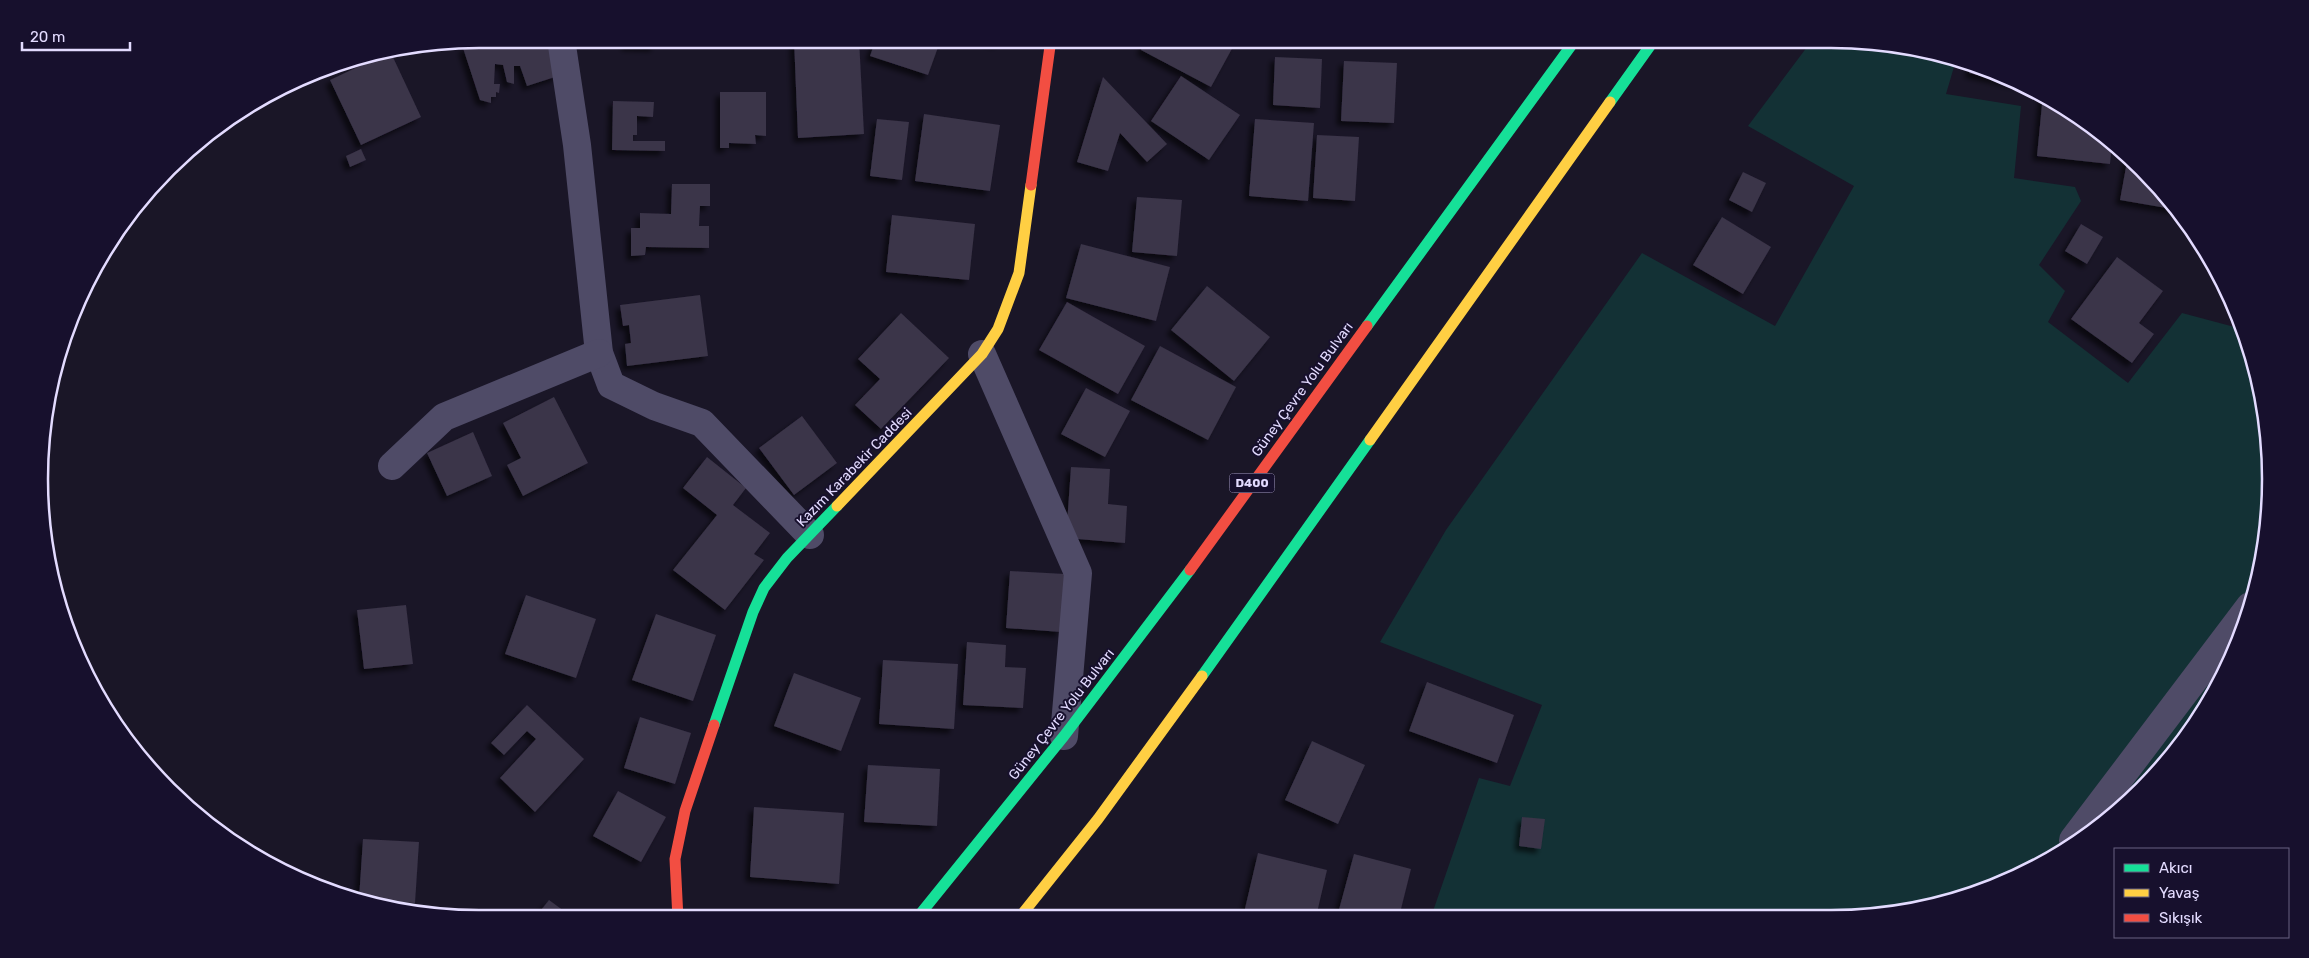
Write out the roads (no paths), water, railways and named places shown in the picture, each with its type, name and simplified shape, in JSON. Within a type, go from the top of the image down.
[{"type":"main road","name":"Kazım Karabekir Caddesi","points":[[677,910],[674,894],[675,859],[685,811],[750,621],[764,588],[788,558],[982,354],[998,329],[1019,273],[1049,48]]},
{"type":"main road","name":"Güney Çevre Yolu Bulvarı","points":[[923,910],[1064,736],[1147,628],[1569,48]]},
{"type":"main road","points":[[1025,910],[1098,819],[1181,706],[1649,48]]},
{"type":"street","points":[[562,48],[577,145],[599,353],[611,385],[654,406],[702,423],[810,535]]},
{"type":"street","points":[[392,466],[444,417],[599,353]]},
{"type":"street","points":[[982,354],[1078,573],[1064,736]]},
{"type":"street","points":[[2080,830],[2237,623]]}]
